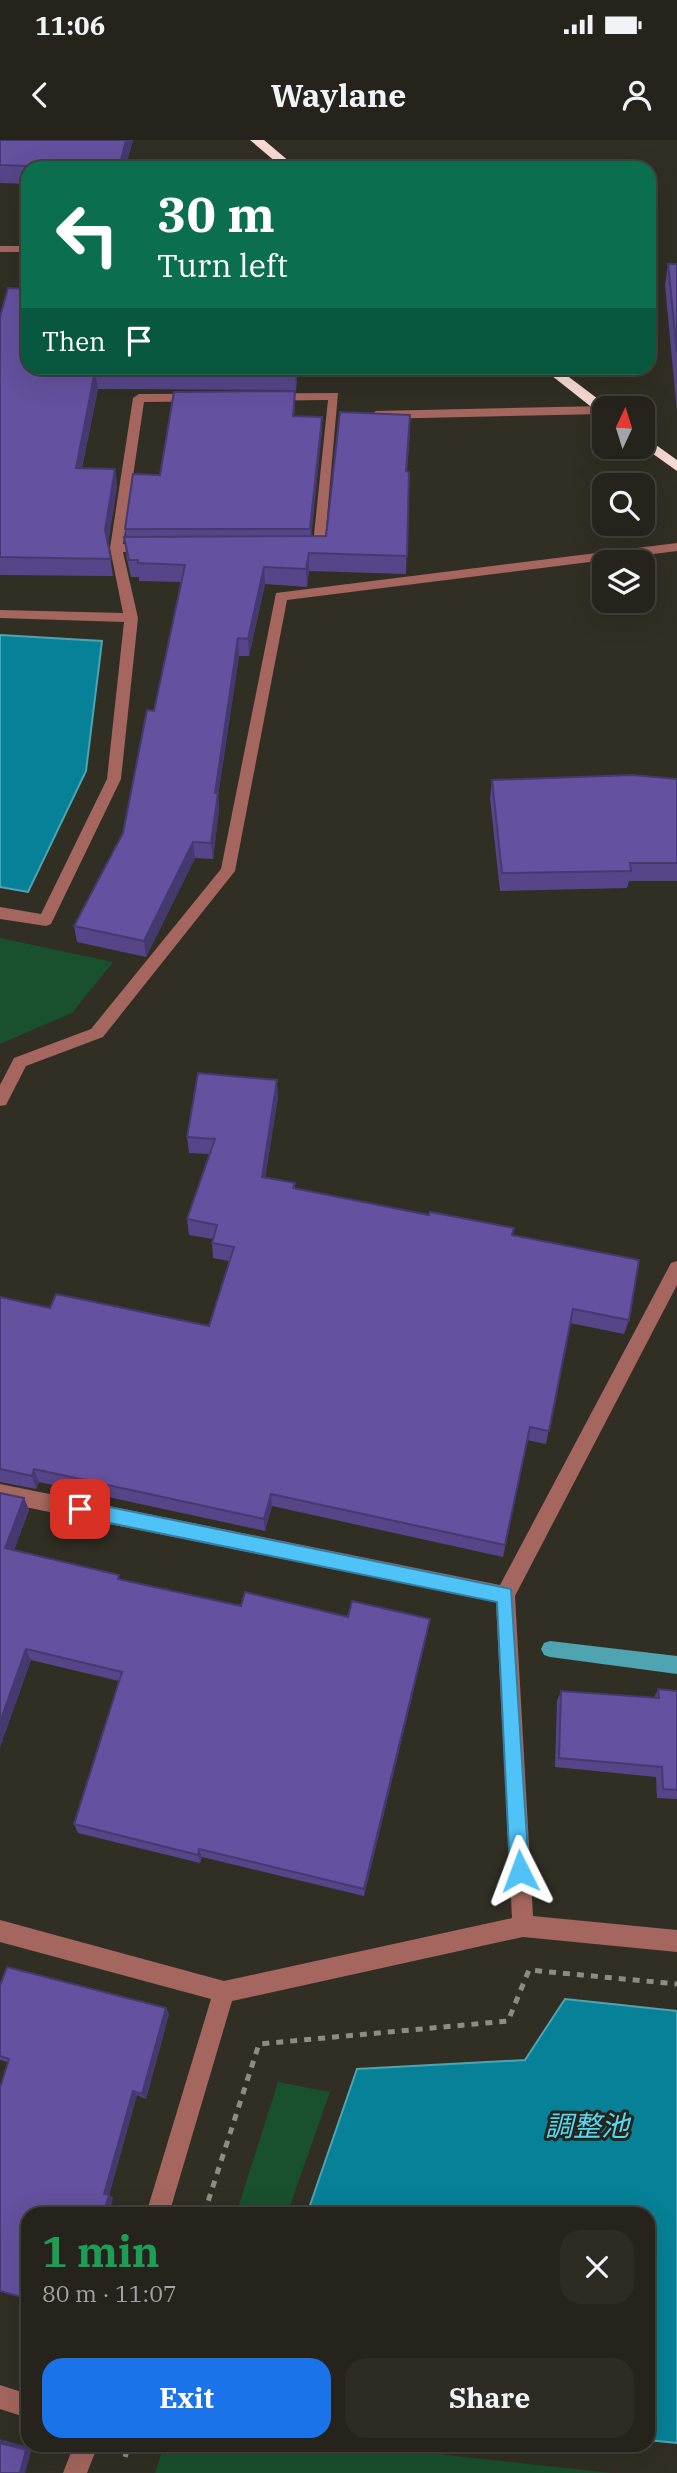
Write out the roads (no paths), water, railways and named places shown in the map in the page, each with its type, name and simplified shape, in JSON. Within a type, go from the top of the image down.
[{"type":"highway","points":[[256,140],[282,161]]},
{"type":"highway","points":[[558,375],[592,401]]},
{"type":"highway","points":[[655,449],[677,467]]},
{"type":"street","points":[[0,266],[6,249]]},
{"type":"street","points":[[0,913],[46,920],[114,779],[131,618],[116,548],[139,398],[334,396],[340,416],[319,548],[116,548]]},
{"type":"street","points":[[360,416],[592,410]]},
{"type":"street","points":[[0,1100],[20,1062],[97,1033],[228,871],[281,596],[677,547]]},
{"type":"street","points":[[0,614],[131,618]]},
{"type":"street","points":[[523,1926],[505,1595],[677,1268]]},
{"type":"street","points":[[0,1493],[505,1595]]},
{"type":"street","points":[[0,1931],[224,1992],[523,1926],[677,1941]]},
{"type":"street","points":[[159,2207],[224,1992]]},
{"type":"street","points":[[0,2397],[21,2404]]},
{"type":"street","points":[[75,2473],[83,2452]]},
{"type":"water","points":[[0,635],[102,641],[86,771],[28,892],[0,887]]},
{"type":"water","name":"調整池","points":[[565,1999],[677,2011],[677,2443],[655,2441],[655,2207],[309,2207],[357,2069],[525,2060]]},
{"type":"waterway","points":[[550,1649],[677,1665]]}]
